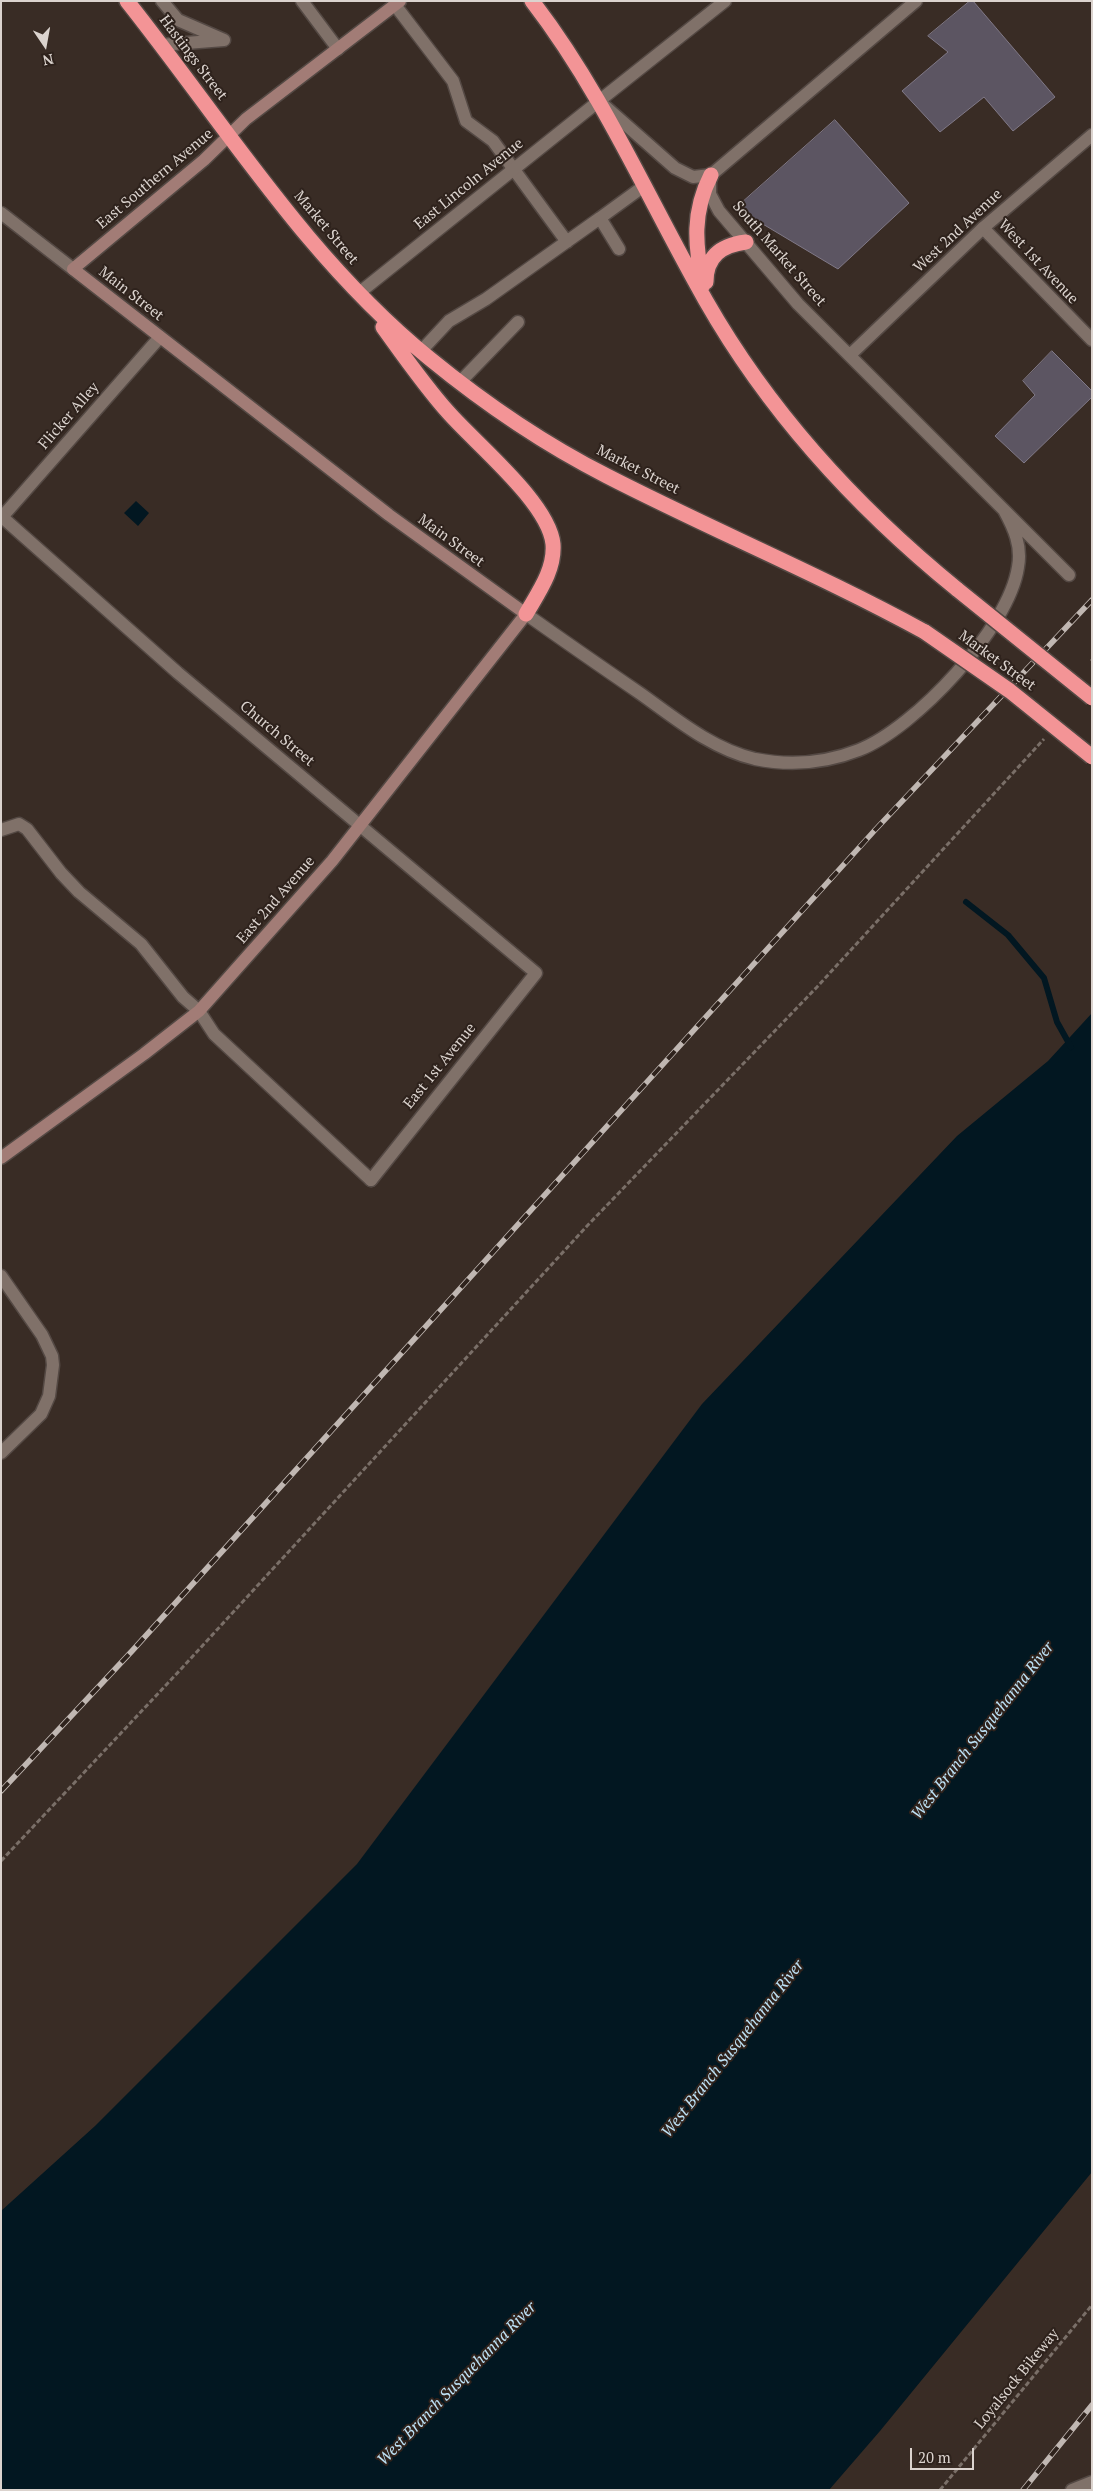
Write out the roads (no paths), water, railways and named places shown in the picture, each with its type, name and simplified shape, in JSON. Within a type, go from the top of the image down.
[{"type":"highway","name":"Hastings Street","points":[[127,1],[230,136]]},
{"type":"highway","points":[[532,1],[576,62],[599,101]]},
{"type":"highway","name":"Market Street","points":[[599,101],[706,302],[758,384],[814,454],[898,540],[1092,698]]},
{"type":"highway","name":"Market Street","points":[[230,136],[327,260],[421,351],[460,382],[531,432],[607,476],[879,607],[925,632],[1010,691],[1092,757]]},
{"type":"highway","points":[[706,302],[695,234],[699,203],[711,175]]},
{"type":"highway","points":[[706,302],[708,266],[715,254],[732,244],[746,242]]},
{"type":"highway","points":[[359,293],[432,393],[532,500],[548,522],[553,544],[550,568],[526,614]]},
{"type":"street","points":[[161,45],[224,40],[178,20],[162,1]]},
{"type":"street","points":[[302,1],[338,49]]},
{"type":"street","name":"East Lincoln Avenue","points":[[359,293],[725,1]]},
{"type":"street","points":[[599,101],[675,168],[693,177],[711,175],[916,1]]},
{"type":"street","points":[[397,3],[453,81],[466,121],[492,141],[567,242]]},
{"type":"street","name":"East Southern Avenue","points":[[73,269],[230,136],[246,119],[397,3]]},
{"type":"street","name":"West 2nd Avenue","points":[[850,356],[983,228],[1092,135]]},
{"type":"street","name":"South Market Street","points":[[711,175],[709,186],[713,202],[798,304],[1069,575]]},
{"type":"street","points":[[421,351],[449,321],[486,299],[644,186]]},
{"type":"street","name":"Main Street","points":[[1,213],[388,515],[704,738],[755,759],[790,763],[825,760],[842,756],[883,738],[921,708]]},
{"type":"street","points":[[600,218],[619,249]]},
{"type":"street","name":"West 1st Avenue","points":[[983,228],[1092,340]]},
{"type":"street","points":[[460,382],[518,322]]},
{"type":"street","name":"Flicker Alley","points":[[2,517],[160,337]]},
{"type":"street","name":"South Market Street","points":[[921,708],[972,654],[997,620],[1006,603],[1018,568],[1019,554],[1013,526],[1004,510]]},
{"type":"street","name":"Church Street","points":[[2,517],[178,673],[536,973]]},
{"type":"street","name":"East 2nd Avenue","points":[[1,1158],[136,1060],[199,1011],[332,861],[526,614]]},
{"type":"street","points":[[1,830],[19,824],[27,829],[61,874],[79,892],[141,944],[182,998],[199,1011]]},
{"type":"street","name":"East 1st Avenue","points":[[199,1011],[214,1034],[370,1180],[536,973]]},
{"type":"street","points":[[1,1276],[45,1339],[52,1356],[53,1365],[49,1396],[41,1414],[1,1453]]},
{"type":"street","points":[[1072,2490],[1092,2482]]},
{"type":"water","points":[[136,501],[149,513],[138,526],[124,513]]},
{"type":"water","name":"West Branch Susquehanna River","points":[[1092,1013],[1092,2172],[880,2431],[829,2490],[1,2490],[1,2211],[95,2126],[357,1864],[702,1404],[957,1136],[1048,1061]]},
{"type":"waterway","points":[[966,902],[1008,935],[1044,978],[1057,1022],[1071,1047]]},
{"type":"railway","points":[[1,1791],[132,1651],[875,830],[1092,600]]},
{"type":"railway","points":[[1023,2490],[1092,2405]]}]
